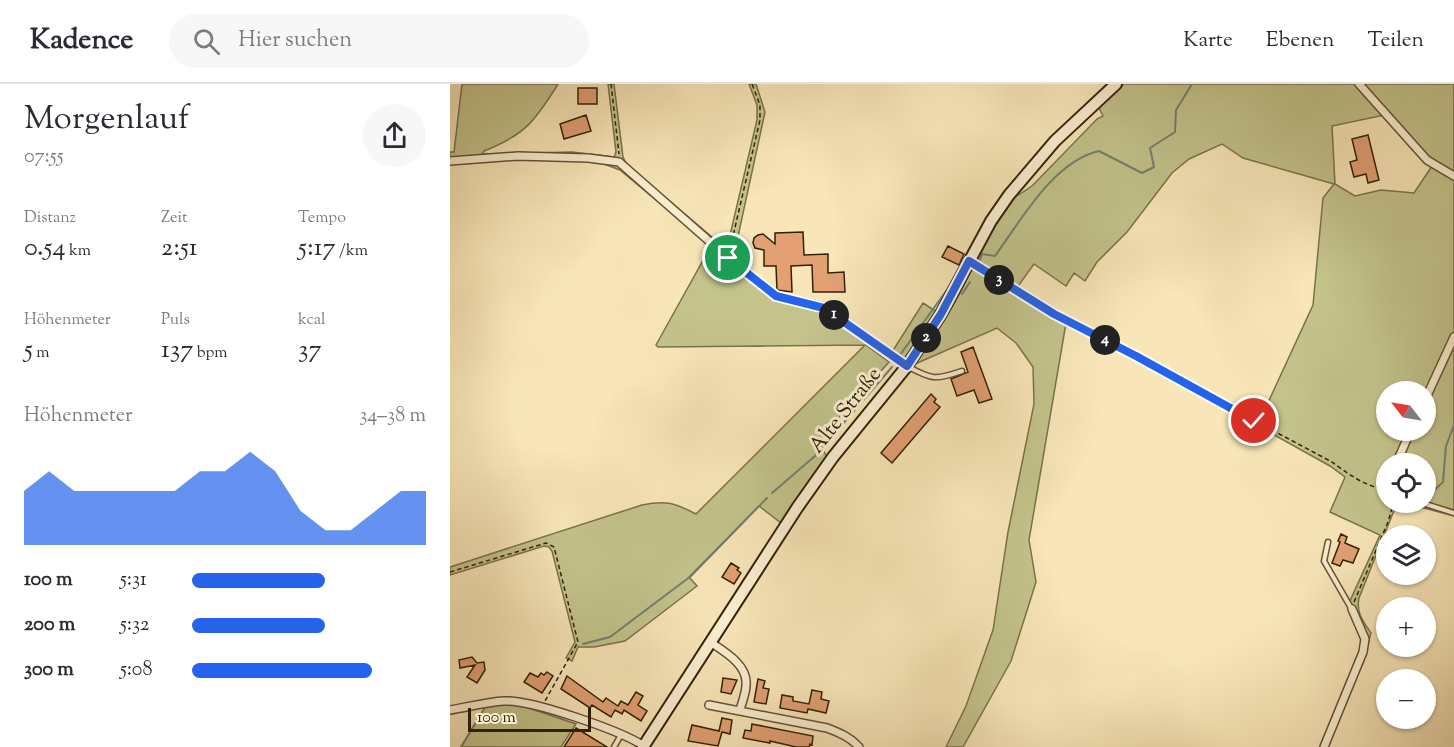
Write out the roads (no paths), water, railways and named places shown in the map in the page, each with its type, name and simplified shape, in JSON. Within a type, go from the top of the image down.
[{"type":"main road","name":"Alte Straße","points":[[644,746],[819,476],[907,366],[941,314],[991,221],[1028,171],[1077,119],[1116,84]]},
{"type":"street","points":[[1359,84],[1427,160],[1454,176]]},
{"type":"street","points":[[450,161],[529,156],[588,158],[609,160],[620,164],[728,258],[776,296],[824,308],[907,366]]},
{"type":"street","points":[[1434,381],[1454,337]]},
{"type":"street","points":[[1324,747],[1363,652],[1365,639],[1352,609]]},
{"type":"street","points":[[710,642],[744,670],[747,684],[740,710]]},
{"type":"street","points":[[450,710],[505,701],[542,707],[621,734],[644,746]]},
{"type":"street","points":[[709,705],[827,728],[842,734],[859,747]]},
{"type":"lane","points":[[907,366],[923,375],[940,379],[962,371]]},
{"type":"lane","points":[[1436,507],[1454,513]]},
{"type":"lane","points":[[1328,542],[1324,561],[1352,609]]},
{"type":"lane","points":[[614,747],[621,734]]},
{"type":"waterway","points":[[980,260],[982,254],[995,256],[1027,210],[1053,179],[1083,157],[1099,151],[1142,173],[1154,167],[1150,148],[1175,132],[1176,110],[1192,84]]},
{"type":"waterway","points":[[962,294],[970,282]]},
{"type":"waterway","points":[[900,355],[949,287]]},
{"type":"waterway","points":[[772,493],[815,456],[892,367]]},
{"type":"waterway","points":[[1436,489],[1443,482],[1446,446],[1454,425]]},
{"type":"waterway","points":[[583,644],[610,637],[691,576],[767,498]]},
{"type":"waterway","points":[[461,747],[481,714]]}]
